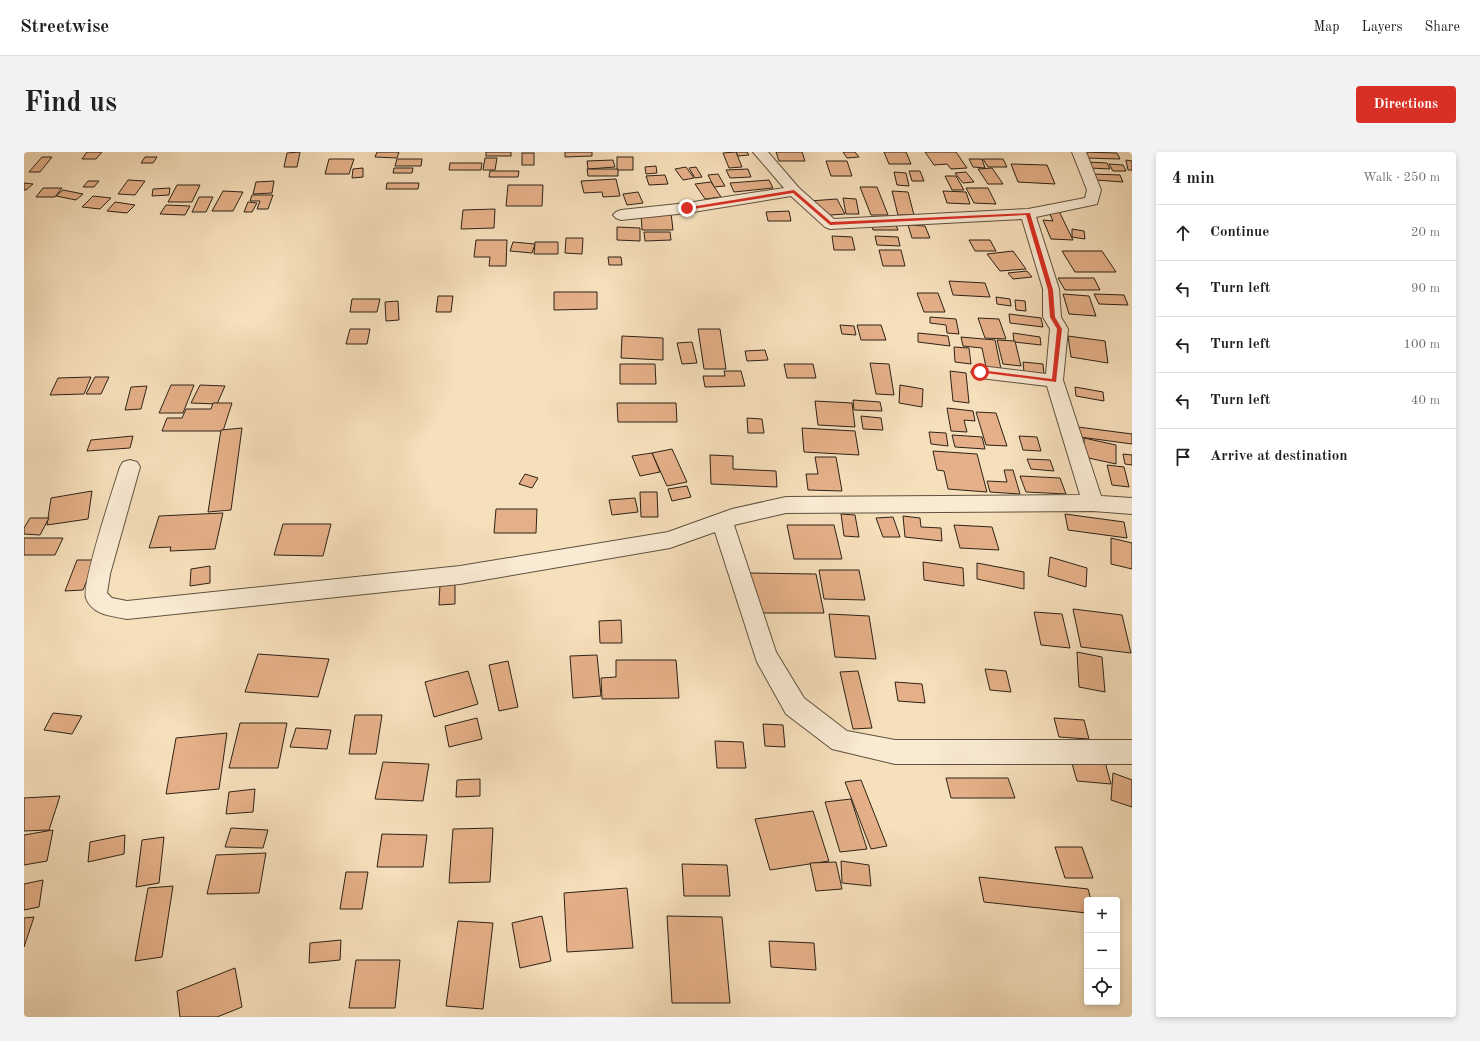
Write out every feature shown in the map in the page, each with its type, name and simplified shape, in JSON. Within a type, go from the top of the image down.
[{"type":"street","points":[[760,152],[794,191],[830,224],[1028,214],[1092,201],[1094,190],[1079,152]]},
{"type":"street","points":[[622,215],[687,208],[794,191]]},
{"type":"street","points":[[1028,214],[1050,290],[1052,317],[1059,329],[1054,381],[1093,503]]},
{"type":"street","points":[[980,372],[1054,381]]},
{"type":"street","points":[[130,467],[99,574],[96,596],[106,606],[127,610],[460,575],[670,540],[732,517],[786,505],[1093,503],[1132,506]]},
{"type":"street","points":[[722,521],[765,655],[795,706],[841,741],[895,752],[1132,752]]},
{"type":"building","points":[[87,152],[102,152],[96,159],[82,159]]},
{"type":"building","points":[[300,152],[297,167],[284,167],[287,153]]},
{"type":"building","points":[[377,152],[399,152],[397,158],[375,157]]},
{"type":"building","points":[[486,152],[511,152],[511,156],[486,156]]},
{"type":"building","points":[[565,152],[592,152],[592,156],[565,157]]},
{"type":"building","points":[[736,152],[747,152],[749,155],[738,156]]},
{"type":"building","points":[[736,152],[742,167],[729,168],[723,153]]},
{"type":"building","points":[[776,152],[802,152],[805,161],[779,161]]},
{"type":"building","points":[[843,152],[855,152],[859,157],[847,158]]},
{"type":"building","points":[[884,152],[906,152],[911,164],[889,164]]},
{"type":"building","points":[[925,152],[956,152],[967,168],[951,169],[947,164],[934,165]]},
{"type":"building","points":[[1082,152],[1117,153],[1120,159],[1085,158]]},
{"type":"building","points":[[522,153],[534,153],[534,165],[522,165]]},
{"type":"building","points":[[42,157],[52,157],[40,172],[29,172]]},
{"type":"building","points":[[145,157],[157,157],[153,163],[141,163]]},
{"type":"building","points":[[617,157],[633,157],[633,170],[617,170]]},
{"type":"building","points":[[485,158],[497,158],[495,170],[483,170]]},
{"type":"building","points":[[329,159],[354,159],[349,174],[325,174]]},
{"type":"building","points":[[397,159],[422,159],[421,166],[395,166]]},
{"type":"building","points":[[969,159],[982,159],[985,168],[973,167]]},
{"type":"building","points":[[983,159],[1003,159],[1007,167],[988,167]]},
{"type":"building","points":[[613,160],[615,167],[588,169],[587,161]]},
{"type":"building","points":[[1126,160],[1132,161],[1132,170],[1128,170]]},
{"type":"building","points":[[826,161],[847,161],[852,176],[831,176]]},
{"type":"building","points":[[1087,162],[1107,163],[1110,169],[1090,168]]},
{"type":"building","points":[[450,163],[482,163],[481,170],[449,170]]},
{"type":"building","points":[[1011,164],[1047,165],[1055,184],[1018,182]]},
{"type":"building","points":[[1109,164],[1123,165],[1126,171],[1113,171]]},
{"type":"building","points":[[656,166],[657,173],[646,174],[645,167]]},
{"type":"building","points":[[686,167],[694,178],[683,180],[675,169]]},
{"type":"building","points":[[696,167],[702,177],[695,178],[689,168]]},
{"type":"building","points":[[363,168],[363,177],[352,178],[353,169]]},
{"type":"building","points":[[394,168],[413,168],[412,173],[393,173]]},
{"type":"building","points":[[992,168],[1003,184],[988,184],[978,169]]},
{"type":"building","points":[[587,169],[618,169],[618,176],[588,176]]},
{"type":"building","points":[[748,169],[751,177],[730,178],[726,170]]},
{"type":"building","points":[[490,171],[519,171],[518,177],[489,177]]},
{"type":"building","points":[[909,171],[920,171],[924,181],[912,181]]},
{"type":"building","points":[[894,172],[906,173],[909,186],[897,185]]},
{"type":"building","points":[[966,172],[974,182],[963,183],[955,173]]},
{"type":"building","points":[[718,174],[725,186],[714,187],[708,175]]},
{"type":"building","points":[[1093,174],[1120,175],[1123,182],[1096,180]]},
{"type":"building","points":[[665,175],[668,184],[649,185],[646,176]]},
{"type":"building","points":[[945,176],[956,176],[964,190],[952,190]]},
{"type":"building","points":[[616,179],[620,196],[603,197],[602,192],[584,193],[581,181]]},
{"type":"building","points":[[128,180],[145,181],[135,195],[118,194]]},
{"type":"building","points":[[769,180],[773,188],[734,192],[730,183]]},
{"type":"building","points":[[88,181],[99,181],[94,187],[83,187]]},
{"type":"building","points":[[274,181],[272,193],[253,194],[256,182]]},
{"type":"building","points":[[711,182],[721,197],[705,199],[695,184]]},
{"type":"building","points":[[24,183],[33,184],[24,190]]},
{"type":"building","points":[[387,183],[419,183],[418,189],[386,189]]},
{"type":"building","points":[[177,185],[200,185],[192,202],[168,202]]},
{"type":"building","points":[[508,185],[543,185],[542,206],[506,206]]},
{"type":"building","points":[[860,187],[877,187],[888,215],[871,215]]},
{"type":"building","points":[[43,188],[62,188],[55,197],[36,197]]},
{"type":"building","points":[[170,188],[169,195],[152,196],[153,189]]},
{"type":"building","points":[[966,188],[988,188],[996,204],[974,203]]},
{"type":"building","points":[[63,190],[83,194],[76,200],[56,196]]},
{"type":"building","points":[[223,191],[243,192],[233,211],[212,211]]},
{"type":"building","points":[[892,191],[908,192],[914,215],[898,215]]},
{"type":"building","points":[[943,191],[966,192],[970,204],[947,203]]},
{"type":"building","points":[[638,192],[643,203],[627,205],[623,194]]},
{"type":"building","points":[[252,195],[273,195],[268,209],[257,209],[260,201],[250,201]]},
{"type":"building","points":[[93,196],[111,198],[100,209],[82,207]]},
{"type":"building","points":[[199,197],[213,197],[206,212],[192,212]]},
{"type":"building","points":[[843,198],[856,199],[859,214],[846,214]]},
{"type":"building","points":[[837,199],[845,214],[817,216],[809,201]]},
{"type":"building","points":[[115,202],[135,205],[127,213],[107,211]]},
{"type":"building","points":[[248,202],[257,203],[252,212],[244,212]]},
{"type":"building","points":[[166,205],[190,206],[185,215],[160,214]]},
{"type":"building","points":[[495,209],[494,228],[461,229],[463,210]]},
{"type":"building","points":[[1048,210],[1059,211],[1073,240],[1051,239],[1043,220],[1053,221]]},
{"type":"building","points":[[789,211],[791,221],[768,221],[766,212]]},
{"type":"building","points":[[641,213],[671,213],[673,230],[642,230]]},
{"type":"building","points":[[871,223],[895,223],[898,230],[873,230]]},
{"type":"building","points":[[908,225],[925,226],[930,238],[912,238]]},
{"type":"building","points":[[617,227],[640,228],[640,241],[617,240]]},
{"type":"building","points":[[1072,229],[1084,231],[1085,239],[1072,237]]},
{"type":"building","points":[[644,232],[670,232],[671,240],[645,241]]},
{"type":"building","points":[[832,236],[852,237],[855,250],[834,250]]},
{"type":"building","points":[[875,236],[898,237],[900,246],[877,245]]},
{"type":"building","points":[[566,238],[583,238],[582,254],[565,253]]},
{"type":"building","points":[[476,240],[507,240],[506,266],[489,266],[490,257],[474,257]]},
{"type":"building","points":[[969,240],[990,240],[996,251],[975,251]]},
{"type":"building","points":[[513,242],[535,244],[532,253],[510,251]]},
{"type":"building","points":[[535,242],[558,242],[558,254],[534,254]]},
{"type":"building","points":[[879,250],[901,250],[905,266],[883,266]]},
{"type":"building","points":[[1013,251],[1026,269],[1000,271],[987,254]]},
{"type":"building","points":[[1062,251],[1102,251],[1116,272],[1075,272]]},
{"type":"building","points":[[608,257],[621,257],[622,265],[609,265]]},
{"type":"building","points":[[1027,271],[1032,277],[1013,279],[1008,273]]},
{"type":"building","points":[[1058,278],[1094,278],[1100,290],[1065,290]]},
{"type":"building","points":[[949,281],[985,283],[990,297],[953,295]]},
{"type":"building","points":[[554,292],[597,292],[597,309],[554,310]]},
{"type":"building","points":[[917,293],[938,293],[945,312],[924,312]]},
{"type":"building","points":[[1063,294],[1089,296],[1096,316],[1069,314]]},
{"type":"building","points":[[1094,294],[1124,295],[1128,305],[1099,304]]},
{"type":"building","points":[[438,296],[453,296],[451,312],[436,312]]},
{"type":"building","points":[[996,297],[1010,299],[1011,306],[997,304]]},
{"type":"building","points":[[352,299],[380,299],[377,312],[350,312]]},
{"type":"building","points":[[1015,300],[1025,301],[1026,311],[1016,310]]},
{"type":"building","points":[[398,301],[399,320],[386,321],[385,302]]},
{"type":"building","points":[[1009,314],[1041,318],[1043,327],[1010,323]]},
{"type":"building","points":[[930,317],[956,319],[959,334],[947,333],[946,325],[930,323]]},
{"type":"building","points":[[978,318],[999,319],[1006,339],[985,338]]},
{"type":"building","points":[[840,325],[854,326],[856,335],[842,334]]},
{"type":"building","points":[[857,325],[881,325],[886,340],[861,340]]},
{"type":"building","points":[[350,329],[370,329],[367,344],[346,344]]},
{"type":"building","points":[[698,329],[720,329],[726,369],[704,369]]},
{"type":"building","points":[[918,333],[948,336],[950,346],[918,342]]},
{"type":"building","points":[[1013,333],[1040,337],[1041,345],[1014,342]]},
{"type":"building","points":[[622,336],[663,338],[663,360],[621,358]]},
{"type":"building","points":[[1068,336],[1105,341],[1108,363],[1071,357]]},
{"type":"building","points":[[961,337],[995,340],[1001,369],[986,367],[982,348],[963,346]]},
{"type":"building","points":[[997,340],[1015,341],[1021,366],[1003,364]]},
{"type":"building","points":[[692,342],[697,363],[682,364],[677,343]]},
{"type":"building","points":[[954,347],[969,348],[971,364],[955,362]]},
{"type":"building","points":[[765,350],[768,360],[747,361],[745,351]]},
{"type":"building","points":[[1023,362],[1043,364],[1044,375],[1024,372]]},
{"type":"building","points":[[870,363],[889,364],[894,395],[876,394]]},
{"type":"building","points":[[620,364],[655,364],[656,384],[620,384]]},
{"type":"building","points":[[784,364],[813,364],[816,378],[787,378]]},
{"type":"building","points":[[724,371],[741,371],[745,386],[705,387],[703,376],[725,376]]},
{"type":"building","points":[[950,371],[966,373],[969,403],[953,401]]},
{"type":"building","points":[[91,377],[84,394],[50,395],[58,378]]},
{"type":"building","points":[[95,377],[109,377],[101,394],[86,394]]},
{"type":"building","points":[[171,385],[194,385],[183,413],[159,413]]},
{"type":"building","points":[[200,385],[225,386],[217,404],[191,403]]},
{"type":"building","points":[[900,385],[923,389],[922,407],[899,403]]},
{"type":"building","points":[[147,386],[141,409],[125,410],[131,387]]},
{"type":"building","points":[[1075,387],[1103,392],[1104,401],[1076,396]]},
{"type":"building","points":[[853,400],[880,402],[882,411],[854,410]]},
{"type":"building","points":[[815,401],[852,403],[855,427],[818,425]]},
{"type":"building","points":[[213,403],[232,403],[223,431],[162,431],[167,418],[182,418],[186,409],[211,409]]},
{"type":"building","points":[[617,403],[676,403],[677,422],[618,422]]},
{"type":"building","points":[[947,408],[973,411],[975,421],[964,420],[967,432],[951,431]]},
{"type":"building","points":[[976,412],[996,413],[1007,446],[986,445]]},
{"type":"building","points":[[861,416],[881,418],[883,430],[863,429]]},
{"type":"building","points":[[747,418],[762,419],[764,433],[748,433]]},
{"type":"building","points":[[1078,427],[1132,434],[1132,444],[1080,437]]},
{"type":"building","points":[[242,428],[231,510],[208,512],[221,430]]},
{"type":"building","points":[[802,428],[855,431],[859,455],[804,452]]},
{"type":"building","points":[[929,432],[946,433],[948,446],[931,444]]},
{"type":"building","points":[[952,435],[982,437],[985,449],[955,447]]},
{"type":"building","points":[[133,436],[130,448],[87,451],[91,440]]},
{"type":"building","points":[[1019,436],[1037,437],[1041,451],[1023,450]]},
{"type":"building","points":[[1084,438],[1116,445],[1116,464],[1084,457]]},
{"type":"building","points":[[672,449],[687,482],[667,486],[652,453]]},
{"type":"building","points":[[933,451],[977,454],[987,492],[948,489],[944,471],[937,470]]},
{"type":"building","points":[[652,453],[660,472],[640,476],[632,456]]},
{"type":"building","points":[[1123,454],[1132,455],[1132,465],[1125,464]]},
{"type":"building","points":[[710,455],[733,456],[733,469],[776,471],[777,487],[711,484]]},
{"type":"building","points":[[815,457],[836,457],[842,491],[808,490],[806,474],[818,474]]},
{"type":"building","points":[[1027,459],[1050,460],[1054,471],[1031,469]]},
{"type":"building","points":[[1107,465],[1124,467],[1129,487],[1112,485]]},
{"type":"building","points":[[1004,470],[1013,470],[1020,494],[990,492],[987,481],[1007,482]]},
{"type":"building","points":[[525,474],[538,478],[532,488],[519,484]]},
{"type":"building","points":[[1020,476],[1060,478],[1066,494],[1026,492]]},
{"type":"building","points":[[687,486],[691,497],[672,501],[668,489]]},
{"type":"building","points":[[92,491],[88,519],[47,525],[51,498]]},
{"type":"building","points":[[640,492],[657,492],[658,517],[641,517]]},
{"type":"building","points":[[635,498],[638,512],[612,515],[609,500]]},
{"type":"building","points":[[496,509],[537,509],[536,533],[494,533]]},
{"type":"building","points":[[223,513],[215,549],[170,551],[171,547],[149,548],[159,516]]},
{"type":"building","points":[[841,514],[855,515],[859,537],[844,536]]},
{"type":"building","points":[[1065,514],[1124,522],[1127,538],[1068,530]]},
{"type":"building","points":[[903,516],[920,518],[921,527],[941,528],[942,541],[905,537]]},
{"type":"building","points":[[893,517],[900,537],[883,537],[876,518]]},
{"type":"building","points":[[30,518],[49,518],[40,535],[24,534],[24,528]]},
{"type":"building","points":[[283,524],[331,524],[323,556],[274,555]]},
{"type":"building","points":[[787,525],[834,525],[842,559],[794,559]]},
{"type":"building","points":[[954,525],[992,527],[999,550],[960,548]]},
{"type":"building","points":[[24,538],[63,538],[55,555],[24,555]]},
{"type":"building","points":[[1111,538],[1132,543],[1132,569],[1111,564]]},
{"type":"building","points":[[1050,557],[1087,568],[1086,587],[1048,576]]},
{"type":"building","points":[[77,560],[95,560],[83,590],[65,591]]},
{"type":"building","points":[[923,562],[963,568],[964,586],[924,580]]},
{"type":"building","points":[[977,563],[1024,572],[1024,589],[977,579]]},
{"type":"building","points":[[210,566],[210,583],[190,586],[191,569]]},
{"type":"building","points":[[819,570],[859,570],[865,600],[824,599]]},
{"type":"building","points":[[749,573],[816,574],[824,613],[755,613]]},
{"type":"building","points":[[455,583],[455,604],[439,605],[440,584]]},
{"type":"building","points":[[1073,609],[1122,615],[1131,653],[1081,647]]},
{"type":"building","points":[[1034,612],[1062,614],[1070,648],[1041,645]]},
{"type":"building","points":[[829,614],[869,616],[876,659],[835,657]]},
{"type":"building","points":[[621,620],[622,643],[600,643],[599,621]]},
{"type":"building","points":[[1077,652],[1102,657],[1105,692],[1079,687]]},
{"type":"building","points":[[258,654],[329,659],[318,697],[245,692]]},
{"type":"building","points":[[597,655],[601,696],[573,698],[570,656]]},
{"type":"building","points":[[616,660],[676,660],[679,698],[602,699],[601,678],[616,677]]},
{"type":"building","points":[[508,661],[518,707],[499,711],[489,665]]},
{"type":"building","points":[[985,669],[1006,671],[1011,692],[990,690]]},
{"type":"building","points":[[468,671],[478,704],[434,717],[425,682]]},
{"type":"building","points":[[858,671],[872,728],[853,729],[840,672]]},
{"type":"building","points":[[895,682],[922,684],[925,703],[898,701]]},
{"type":"building","points":[[53,713],[82,716],[72,734],[44,730]]},
{"type":"building","points":[[355,715],[382,715],[376,754],[349,754]]},
{"type":"building","points":[[477,718],[482,739],[449,747],[445,726]]},
{"type":"building","points":[[1054,718],[1084,720],[1089,739],[1059,737]]},
{"type":"building","points":[[240,723],[287,723],[278,768],[229,768]]},
{"type":"building","points":[[763,724],[783,725],[785,747],[765,746]]},
{"type":"building","points":[[296,728],[331,730],[327,749],[290,747]]},
{"type":"building","points":[[227,733],[219,789],[166,794],[176,738]]},
{"type":"building","points":[[715,741],[743,742],[746,768],[717,768]]},
{"type":"building","points":[[1071,760],[1105,762],[1111,784],[1077,781]]},
{"type":"building","points":[[383,762],[429,764],[423,801],[375,799]]},
{"type":"building","points":[[1113,773],[1132,780],[1132,807],[1111,800]]},
{"type":"building","points":[[946,778],[1008,778],[1015,798],[951,798]]},
{"type":"building","points":[[480,779],[480,796],[456,797],[457,780]]},
{"type":"building","points":[[861,780],[887,846],[871,849],[845,782]]},
{"type":"building","points":[[255,789],[253,812],[226,814],[229,792]]},
{"type":"building","points":[[60,796],[49,830],[24,831],[24,798]]},
{"type":"building","points":[[851,799],[867,849],[840,852],[825,802]]},
{"type":"building","points":[[813,811],[829,861],[770,870],[755,819]]},
{"type":"building","points":[[231,828],[268,830],[263,848],[225,847]]},
{"type":"building","points":[[493,828],[490,882],[449,883],[453,829]]},
{"type":"building","points":[[53,830],[47,861],[24,865],[24,835]]},
{"type":"building","points":[[382,834],[427,835],[423,867],[377,867]]},
{"type":"building","points":[[125,835],[124,854],[88,862],[90,842]]},
{"type":"building","points":[[164,837],[159,883],[136,887],[142,840]]},
{"type":"building","points":[[1055,847],[1082,847],[1093,878],[1065,878]]},
{"type":"building","points":[[266,853],[259,893],[207,894],[216,855]]},
{"type":"building","points":[[841,861],[869,865],[871,886],[842,883]]},
{"type":"building","points":[[836,862],[842,889],[816,891],[810,863]]},
{"type":"building","points":[[682,864],[727,865],[730,896],[684,896]]},
{"type":"building","points":[[346,872],[368,872],[362,909],[340,909]]},
{"type":"building","points":[[979,877],[1088,889],[1090,897],[1084,897],[1084,913],[984,902]]},
{"type":"building","points":[[43,880],[39,907],[24,910],[24,884]]},
{"type":"building","points":[[173,886],[162,957],[135,961],[148,888]]},
{"type":"building","points":[[627,888],[633,948],[567,952],[564,893]]},
{"type":"building","points":[[542,916],[551,961],[520,968],[512,923]]},
{"type":"building","points":[[667,916],[722,917],[730,1003],[672,1003]]},
{"type":"building","points":[[34,917],[24,947],[24,918]]},
{"type":"building","points":[[458,921],[493,923],[483,1009],[446,1006]]},
{"type":"building","points":[[341,940],[340,960],[309,963],[310,943]]},
{"type":"building","points":[[769,941],[814,943],[816,970],[771,967]]},
{"type":"building","points":[[356,960],[400,960],[395,1008],[349,1008]]},
{"type":"building","points":[[235,968],[242,1007],[217,1017],[180,1017],[177,991]]},
{"type":"route","points":[[687,208],[794,191],[830,224],[1028,214],[1050,290],[1052,317],[1059,329],[1054,381],[980,372]]}]
